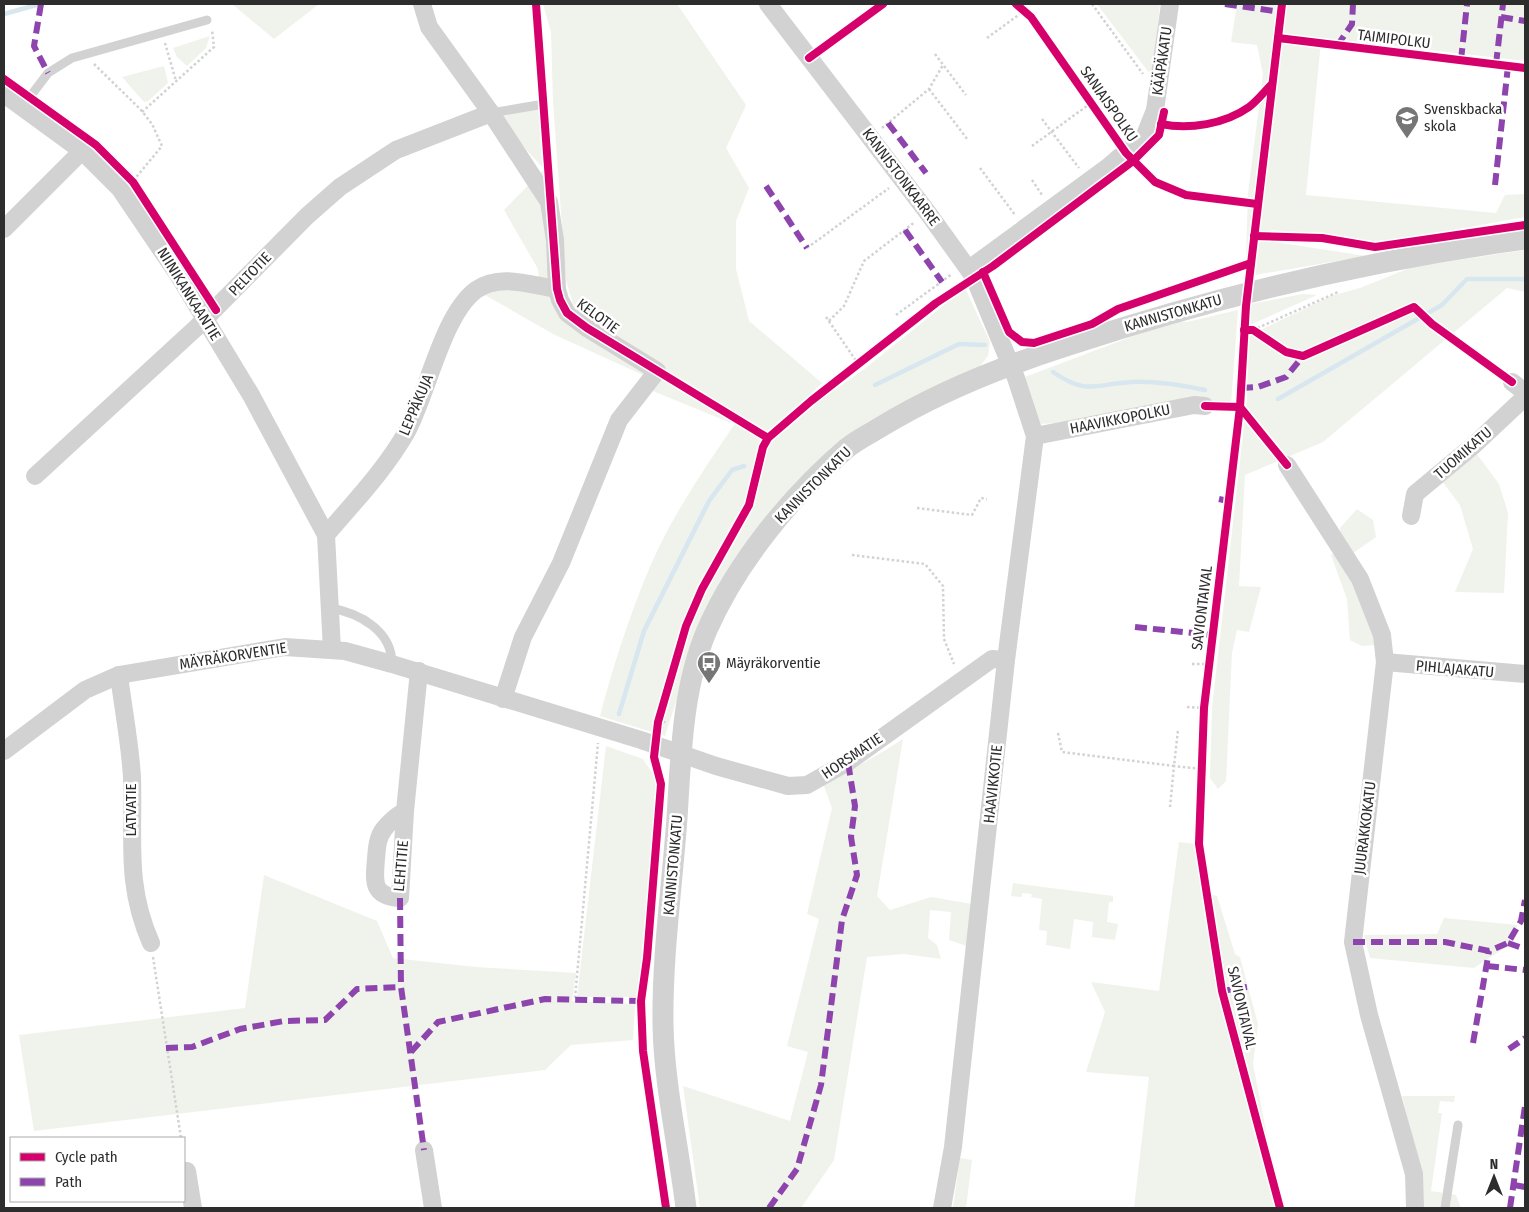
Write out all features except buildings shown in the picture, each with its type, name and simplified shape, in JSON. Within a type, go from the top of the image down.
[{"type":"street","name":"KELOTIE","points":[[422,4],[429,27],[491,113],[549,202],[555,240],[557,289],[567,313],[587,328],[657,371],[620,420],[562,563],[523,637],[503,699]]},
{"type":"street","name":"KANNISTONKAARRE","points":[[768,4],[871,137],[967,267],[1010,364]]},
{"type":"street","name":"KÄÄPÄKATU","points":[[967,267],[1025,228],[1089,181],[1126,153],[1145,135],[1155,110],[1170,4]]},
{"type":"street","name":"NIINIKANKAANTIE","points":[[4,94],[23,106],[82,151],[120,189],[179,276],[251,395],[326,535]]},
{"type":"street","name":"PELTOTIE","points":[[35,476],[205,319],[307,216],[340,187],[396,150],[491,113]]},
{"type":"street","points":[[4,229],[82,151]]},
{"type":"street","name":"KANNISTONKATU","points":[[686,1208],[663,1027],[666,935],[690,686],[708,628],[727,592],[765,533],[788,505],[849,446],[900,415],[972,379],[1010,364],[1172,312],[1231,297],[1414,256],[1525,239]]},
{"type":"street","name":"LEPPÄKUJA","points":[[326,535],[366,491],[406,432],[428,375],[460,308],[476,290],[503,280],[557,289]]},
{"type":"street","name":"HAAVIKKOTIE","points":[[942,1208],[953,1147],[1006,660],[1035,436],[1010,364]]},
{"type":"street","name":"TUOMIKATU","points":[[1411,516],[1416,494],[1474,445],[1525,397]]},
{"type":"street","name":"HAAVIKKOPOLKU","points":[[1035,436],[1185,406],[1205,406]]},
{"type":"street","name":"JUURAKKOKATU","points":[[1287,465],[1360,579],[1382,635],[1385,662],[1353,942],[1369,1015],[1414,1174],[1415,1208]]},
{"type":"street","points":[[326,535],[332,650]]},
{"type":"street","name":"MÄYRÄKORVENTIE","points":[[4,751],[85,690],[119,674],[285,647],[332,650],[419,671],[682,754]]},
{"type":"street","name":"HORSMATIE","points":[[682,754],[716,766],[788,786],[808,785],[848,762],[992,659],[1006,660]]},
{"type":"street","name":"PIHLAJAKATU","points":[[1385,662],[1525,674]]},
{"type":"street","points":[[405,811],[419,671]]},
{"type":"street","name":"LATVATIE","points":[[119,674],[132,776],[131,864],[140,918],[151,943]]},
{"type":"street","points":[[424,1150],[432,1208]]},
{"type":"street","points":[[187,1171],[193,1208]]},
{"type":"lane","points":[[23,106],[48,73],[72,58],[207,20]]},
{"type":"lane","points":[[491,113],[544,104]]},
{"type":"lane","points":[[330,608],[339,610],[374,626],[384,635],[392,652],[392,664]]},
{"type":"lane","points":[[1445,1208],[1458,1125]]},
{"type":"path","points":[[987,38],[1028,14],[1016,4]]},
{"type":"path","points":[[1092,4],[1157,93]]},
{"type":"path","points":[[142,112],[170,89],[214,47],[214,33],[207,20]]},
{"type":"path","points":[[162,32],[176,82]]},
{"type":"path","points":[[935,54],[966,95]]},
{"type":"path","points":[[92,63],[142,112],[152,124],[162,146],[132,182]]},
{"type":"path","points":[[871,137],[929,89],[943,65]]},
{"type":"path","points":[[929,89],[968,140]]},
{"type":"path","points":[[123,102],[128,97]]},
{"type":"path","points":[[1032,146],[1092,103]]},
{"type":"path","points":[[1042,119],[1089,181]]},
{"type":"path","points":[[980,168],[1025,228]]},
{"type":"path","points":[[126,176],[138,190]]},
{"type":"path","points":[[807,248],[902,178]]},
{"type":"path","points":[[829,321],[844,306],[864,261],[928,213]]},
{"type":"path","points":[[896,315],[967,267]]},
{"type":"path","points":[[1249,330],[1329,294],[1346,290]]},
{"type":"path","points":[[826,317],[856,368],[867,359]]},
{"type":"path","points":[[1249,330],[1264,338]]},
{"type":"path","points":[[917,508],[972,515],[981,498],[987,499]]},
{"type":"path","points":[[852,555],[925,564],[943,586],[944,639],[954,664]]},
{"type":"path","points":[[1192,664],[1209,664]]},
{"type":"path","points":[[1203,716],[1205,699]]},
{"type":"path","points":[[1187,707],[1204,708]]},
{"type":"path","points":[[655,745],[661,712]]},
{"type":"path","points":[[575,998],[599,728]]},
{"type":"path","points":[[1170,807],[1178,730]]},
{"type":"path","points":[[1058,733],[1062,752],[1201,770]]},
{"type":"path","points":[[1201,761],[1201,779]]},
{"type":"path","points":[[151,943],[181,1137]]},
{"type":"shaded area","points":[[232,4],[319,4],[274,39]]},
{"type":"shaded area","points":[[543,4],[677,4],[746,105],[726,148],[749,188],[736,221],[736,269],[749,321],[822,383],[769,434],[590,326],[573,304],[566,280],[553,103],[551,32]]},
{"type":"shaded area","points":[[1097,4],[1160,4],[1153,68],[1150,74]]},
{"type":"shaded area","points":[[1237,4],[1525,4],[1525,61],[1324,38],[1321,41],[1306,195],[1496,213],[1505,195],[1525,194],[1525,217],[1381,243],[1273,230],[1252,233],[1246,258],[1248,193],[1263,74],[1257,45],[1231,42]]},
{"type":"shaded area","points":[[210,36],[206,48],[187,66],[177,57],[173,48]]},
{"type":"shaded area","points":[[164,66],[168,83],[148,101],[144,102],[122,77]]},
{"type":"shaded area","points":[[547,105],[558,236],[567,307],[583,328],[733,420],[731,423],[648,389],[654,380],[555,335],[478,291],[539,280],[538,269],[504,210],[544,169],[494,115]]},
{"type":"shaded area","points":[[1256,239],[1366,256],[1255,275]]},
{"type":"shaded area","points":[[1525,250],[1525,292],[1507,288],[1323,442],[1245,475],[1239,586],[1261,587],[1249,632],[1237,630],[1232,653],[1226,781],[1218,789],[1210,778],[1212,708],[1247,399],[1248,336],[1331,296],[1360,288],[1412,267]]},
{"type":"shaded area","points":[[965,288],[990,342],[988,356],[980,366],[842,438],[759,528],[702,622],[665,736],[600,716],[628,623],[649,569],[667,531],[712,457],[736,422],[769,443],[814,404],[863,370]]},
{"type":"shaded area","points":[[1303,294],[1317,295],[1250,325],[1251,304]]},
{"type":"shaded area","points":[[1238,310],[1231,404],[1194,401],[1074,422],[1039,424],[1025,377],[1173,321],[1187,322]]},
{"type":"shaded area","points":[[1476,453],[1499,484],[1508,513],[1504,593],[1455,592],[1473,549],[1460,505],[1442,481]]},
{"type":"shaded area","points":[[1357,509],[1373,520],[1376,537],[1343,560],[1363,592],[1376,645],[1362,646],[1350,640],[1347,599],[1331,555],[1342,548],[1340,528]]},
{"type":"shaded area","points":[[903,739],[877,896],[890,910],[931,897],[972,904],[967,946],[949,940],[951,912],[930,910],[928,938],[937,945],[941,959],[904,954],[867,957],[834,1160],[801,1208],[700,1208],[683,1086],[790,1121],[808,1052],[787,1046],[819,919],[807,914],[832,808],[821,778],[854,768]]},
{"type":"shaded area","points":[[606,746],[643,759],[653,774],[660,797],[653,835],[638,997],[577,997]]},
{"type":"shaded area","points":[[1179,842],[1197,844],[1205,893],[1217,896],[1235,954],[1240,957],[1258,1024],[1253,1064],[1273,1167],[1278,1208],[1134,1208],[1149,1077],[1086,1072],[1105,1012],[1091,982],[1159,991]]},
{"type":"shaded area","points":[[264,875],[377,921],[393,958],[476,967],[576,973],[572,1001],[635,1004],[633,1040],[571,1045],[545,1070],[34,1131],[19,1035],[245,1008]]},
{"type":"shaded area","points":[[1013,883],[1113,896],[1113,902],[1109,902],[1107,922],[1118,924],[1115,940],[1092,937],[1093,922],[1074,919],[1070,949],[1046,945],[1047,931],[1039,930],[1042,899],[1031,897],[1032,894],[1022,893],[1022,897],[1011,896]]},
{"type":"shaded area","points":[[1444,918],[1518,925],[1508,946],[1474,968],[1370,958],[1364,935],[1437,934]]},
{"type":"shaded area","points":[[1402,1096],[1455,1096],[1454,1102],[1440,1101],[1438,1113],[1442,1113],[1431,1191],[1456,1195],[1461,1208],[1422,1208],[1423,1182]]},
{"type":"shaded area","points":[[960,1158],[972,1160],[966,1208],[953,1208]]},
{"type":"waterway","points":[[4,14],[40,4]]},
{"type":"waterway","points":[[1278,399],[1442,305],[1467,279],[1525,279]]},
{"type":"waterway","points":[[875,385],[959,344],[985,345]]},
{"type":"waterway","points":[[1053,372],[1075,384],[1092,387],[1119,383],[1150,382],[1205,390]]},
{"type":"waterway","points":[[619,714],[644,631],[709,501],[732,470],[744,466]]},
{"type":"marked path","points":[[41,4],[34,46],[48,73]]},
{"type":"marked path","points":[[1225,4],[1281,12]]},
{"type":"marked path","points":[[1337,46],[1352,24],[1353,4]]},
{"type":"marked path","points":[[1461,60],[1467,4]]},
{"type":"marked path","points":[[1496,64],[1503,4]]},
{"type":"marked path","points":[[1501,17],[1525,21]]},
{"type":"marked path","points":[[1495,185],[1508,66]]},
{"type":"marked path","points":[[888,123],[926,173]]},
{"type":"marked path","points":[[766,186],[807,248]]},
{"type":"marked path","points":[[905,230],[942,282]]},
{"type":"marked path","points":[[1241,388],[1258,387],[1286,377],[1303,356]]},
{"type":"marked path","points":[[1219,499],[1228,501]]},
{"type":"marked path","points":[[1135,627],[1212,635]]},
{"type":"marked path","points":[[769,1208],[797,1169],[821,1085],[842,920],[857,875],[851,837],[855,806],[848,762]]},
{"type":"marked path","points":[[400,898],[401,987],[424,1150]]},
{"type":"marked path","points":[[1353,942],[1445,942],[1489,951],[1508,943],[1521,921],[1525,900]]},
{"type":"marked path","points":[[1508,943],[1525,949]]},
{"type":"marked path","points":[[1473,1043],[1489,951]]},
{"type":"marked path","points":[[1487,966],[1525,970]]},
{"type":"marked path","points":[[166,1048],[192,1047],[240,1029],[284,1021],[325,1020],[357,989],[401,987]]},
{"type":"marked path","points":[[1222,991],[1247,987]]},
{"type":"marked path","points":[[411,1052],[438,1022],[545,999],[641,1001]]},
{"type":"marked path","points":[[1509,1049],[1525,1038]]},
{"type":"marked path","points":[[1510,1208],[1525,1106]]},
{"type":"marked path","points":[[1514,1185],[1525,1187]]},
{"type":"cycle path","points":[[536,4],[557,289],[560,300],[567,313],[587,328],[768,438]]},
{"type":"cycle path","points":[[809,58],[883,4]]},
{"type":"cycle path","name":"SANIAISPOLKU","points":[[1016,4],[1031,17],[1126,153],[1155,182],[1186,195],[1257,204]]},
{"type":"cycle path","name":"SAVIONTAIVAL","points":[[1280,1208],[1222,991],[1199,844],[1204,708],[1240,407],[1246,306],[1282,4]]},
{"type":"cycle path","name":"TAIMIPOLKU","points":[[1278,38],[1525,68]]},
{"type":"cycle path","points":[[4,79],[96,145],[133,182],[216,310]]},
{"type":"cycle path","points":[[1161,124],[1195,126],[1229,118],[1249,107],[1271,85]]},
{"type":"cycle path","points":[[666,1208],[643,1051],[641,1001],[647,958],[661,784],[654,757],[658,722],[686,626],[702,589],[749,505],[763,447],[768,438],[811,401],[936,303],[993,266],[1133,161],[1159,135],[1164,112]]},
{"type":"cycle path","points":[[1254,236],[1322,238],[1375,247],[1525,225]]},
{"type":"cycle path","points":[[983,272],[1009,332],[1022,342],[1034,343],[1092,324],[1118,309],[1251,263]]},
{"type":"cycle path","points":[[1244,330],[1253,330],[1286,352],[1303,356],[1414,307],[1432,324],[1512,382]]},
{"type":"cycle path","points":[[1205,406],[1240,407],[1287,465]]},
{"type":"place","name":"Svenskbacka skola","points":[[1407,139]]},
{"type":"place","name":"Mäyräkorventie","points":[[709,684]]}]
